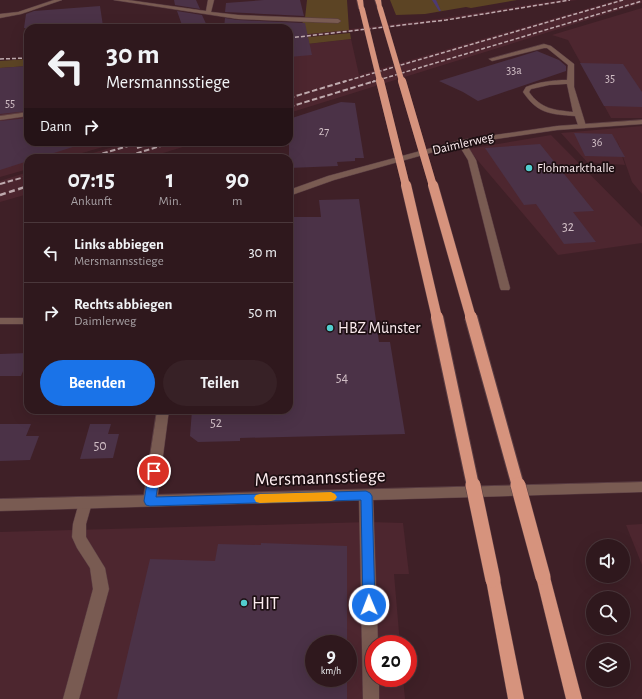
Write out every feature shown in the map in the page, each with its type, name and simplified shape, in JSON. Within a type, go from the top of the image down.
[{"type":"highway","points":[[379,4],[459,274],[543,577],[574,699]]},
{"type":"highway","points":[[361,5],[428,274],[493,580],[516,699]]},
{"type":"street","points":[[0,16],[19,13],[59,0]]},
{"type":"street","points":[[117,0],[251,18],[338,21]]},
{"type":"street","points":[[208,12],[210,0]]},
{"type":"street","points":[[492,59],[544,46],[549,47],[571,64],[569,72],[582,126]]},
{"type":"street","points":[[571,82],[552,82],[536,85],[528,88],[526,92],[533,103],[542,109],[578,114]]},
{"type":"street","points":[[0,118],[24,115]]},
{"type":"street","name":"Daimlerweg","points":[[293,192],[331,178],[461,142],[526,132],[642,122]]},
{"type":"street","points":[[461,142],[472,160],[505,288]]},
{"type":"street","points":[[0,321],[24,321]]},
{"type":"street","points":[[150,501],[162,414]]},
{"type":"street","name":"Mersmannsstiege","points":[[0,506],[642,487]]},
{"type":"street","points":[[366,496],[371,699]]},
{"type":"street","points":[[71,699],[101,589],[101,578],[95,562],[83,546],[79,537],[79,528],[85,503]]},
{"type":"shaded area","points":[[307,0],[347,0],[349,30],[293,36],[297,33],[305,18]]},
{"type":"shaded area","points":[[390,0],[517,0],[425,14],[396,15]]},
{"type":"shaded area","points":[[560,0],[577,0],[437,22],[293,39],[293,36],[438,19]]},
{"type":"shaded area","points":[[617,0],[642,0],[642,3],[293,112],[293,46],[351,39],[359,75]]},
{"type":"shaded area","points":[[642,8],[642,118],[611,118],[568,40],[552,35]]},
{"type":"shaded area","points":[[350,33],[351,39],[293,46],[293,39]]},
{"type":"shaded area","points":[[24,59],[24,66],[0,68],[0,61]]},
{"type":"shaded area","points":[[24,66],[24,146],[106,146],[79,154],[24,154],[24,170],[0,177],[0,68]]},
{"type":"shaded area","points":[[642,126],[642,194],[632,182],[616,137],[625,165],[587,162],[561,133]]},
{"type":"shaded area","points":[[551,135],[642,227],[642,243],[558,255],[468,149]]},
{"type":"shaded area","points":[[116,146],[186,146],[160,154],[90,154]]},
{"type":"shaded area","points":[[24,173],[24,195],[0,202],[0,181]]},
{"type":"shaded area","points":[[370,522],[403,523],[409,574],[394,574],[399,635],[365,635],[365,687],[404,687],[405,699],[0,699],[0,532]]},
{"type":"shaded area","points":[[642,524],[642,565],[626,525]]},
{"type":"building","points":[[174,0],[196,0],[200,9],[175,5]]},
{"type":"building","points":[[264,0],[300,0],[304,16],[225,12],[226,3]]},
{"type":"building","points":[[100,6],[103,24],[25,24],[26,14],[34,11]]},
{"type":"building","points":[[177,11],[202,15],[206,24],[182,24]]},
{"type":"building","points":[[225,18],[305,23],[312,55],[293,57],[293,24],[224,24]]},
{"type":"building","points":[[537,51],[559,60],[566,66],[566,71],[478,101],[439,81]]},
{"type":"building","points":[[580,63],[623,64],[642,92],[642,107],[604,106]]},
{"type":"building","points":[[24,66],[24,111],[0,114],[0,68]]},
{"type":"building","points":[[341,102],[355,103],[364,158],[355,158],[355,161],[337,162],[338,166],[293,168],[293,154],[289,154],[289,146],[293,146],[293,118]]},
{"type":"building","points":[[24,118],[24,146],[76,146],[51,154],[24,154],[24,162],[0,170],[0,121]]},
{"type":"building","points":[[574,133],[612,134],[625,157],[585,156]]},
{"type":"building","points":[[540,144],[594,211],[573,212],[596,242],[564,244],[536,204],[524,205],[485,148]]},
{"type":"building","points":[[359,199],[379,342],[390,342],[405,434],[240,438],[240,441],[198,442],[190,436],[192,414],[293,414],[293,217],[321,217],[319,200]]},
{"type":"building","points":[[24,353],[24,369],[21,376],[0,376],[0,354]]},
{"type":"building","points":[[0,424],[31,424],[26,436],[39,436],[30,460],[0,461]]},
{"type":"building","points":[[90,424],[111,424],[108,434],[119,434],[113,458],[80,459]]},
{"type":"building","name":"HIT","points":[[261,543],[347,546],[347,635],[305,635],[305,687],[347,687],[347,699],[117,699],[150,559],[215,561],[218,544],[261,545]]},
{"type":"waterway","points":[[434,0],[440,10]]},
{"type":"railway","points":[[293,38],[446,20],[570,0]]},
{"type":"railway","points":[[343,82],[623,0]]},
{"type":"railway","points":[[372,82],[642,1]]},
{"type":"railway","points":[[0,59],[24,58]]},
{"type":"railway","points":[[293,97],[346,81]]},
{"type":"railway","points":[[293,106],[375,81]]},
{"type":"railway","points":[[101,154],[128,146]]},
{"type":"railway","points":[[137,148],[143,146]]},
{"type":"railway","points":[[134,154],[161,146]]},
{"type":"railway","points":[[0,184],[24,177]]},
{"type":"railway","points":[[0,195],[24,187]]},
{"type":"slow traffic","points":[[260,498],[331,497]]},
{"type":"place","name":"Flohmarkthalle","points":[[529,168]]},
{"type":"place","name":"HBZ Münster","points":[[330,328]]},
{"type":"place","name":"HIT","points":[[244,603]]},
{"type":"route","points":[[154,471],[150,501],[366,496],[369,605]]}]
